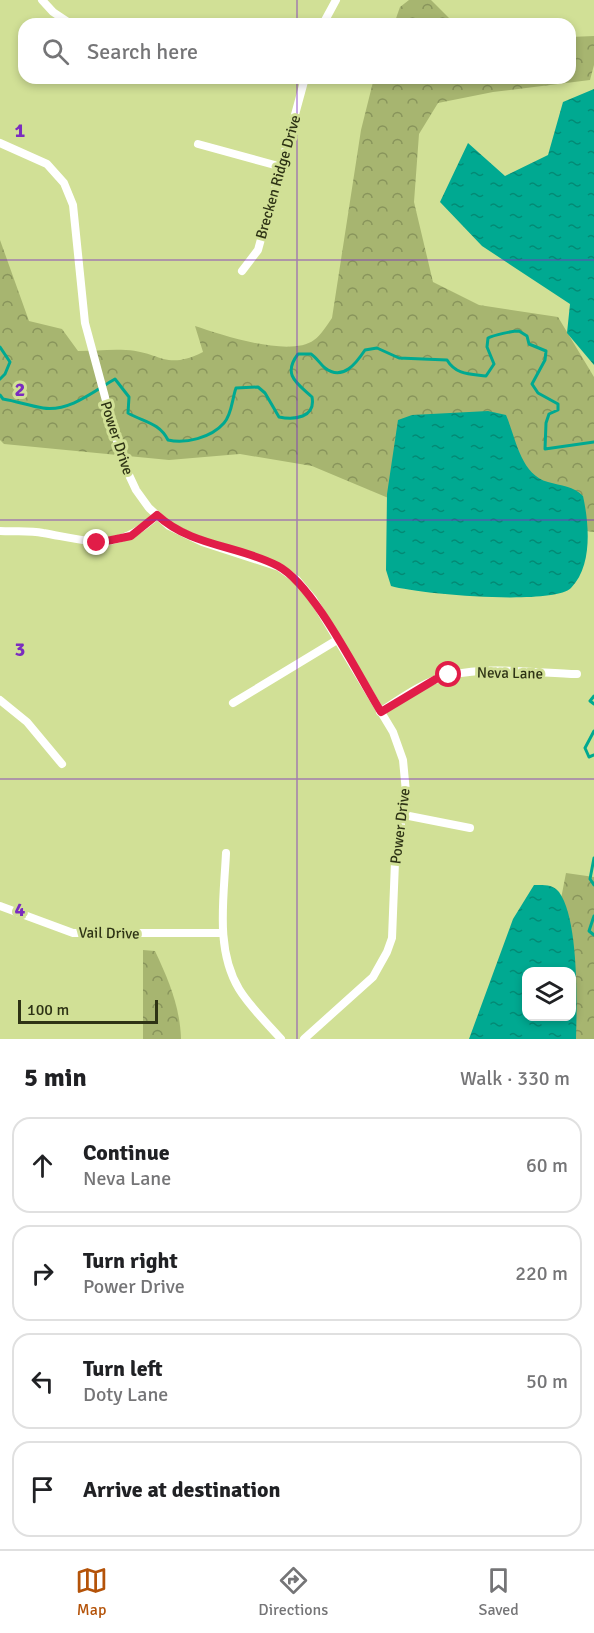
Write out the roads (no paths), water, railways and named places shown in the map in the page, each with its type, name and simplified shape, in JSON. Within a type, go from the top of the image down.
[{"type":"street","points":[[42,0],[62,18]]},
{"type":"street","points":[[326,18],[336,0]]},
{"type":"street","name":"Brecken Ridge Drive","points":[[242,271],[258,250],[303,84]]},
{"type":"street","name":"Power Drive","points":[[0,144],[47,164],[57,173],[69,194],[76,214],[81,296],[96,366],[128,475],[142,499],[157,515],[186,536],[279,567],[297,580],[313,598],[393,732],[403,760],[406,783],[404,815],[394,877],[394,923],[387,952],[373,977],[304,1039]]},
{"type":"street","points":[[198,144],[282,167]]},
{"type":"street","points":[[0,531],[39,532],[97,543],[131,536],[157,515]]},
{"type":"street","points":[[233,703],[337,640]]},
{"type":"street","name":"Neva Lane","points":[[381,712],[436,679],[449,675],[468,672],[577,674]]},
{"type":"street","points":[[0,700],[27,722],[62,764]]},
{"type":"street","points":[[404,815],[470,828]]},
{"type":"street","points":[[226,854],[223,933],[228,964],[234,979],[249,1003],[281,1039]]},
{"type":"street","name":"Vail Drive","points":[[0,906],[73,933],[223,933]]},
{"type":"water","points":[[594,89],[594,365],[567,333],[570,304],[482,246],[440,202],[468,143],[505,176],[548,155],[563,102]]},
{"type":"water","points":[[488,411],[506,415],[520,454],[531,471],[539,478],[571,488],[583,496],[588,544],[578,579],[571,588],[559,593],[513,597],[455,595],[391,586],[386,570],[387,494],[398,420],[412,415]]},
{"type":"water","points":[[534,885],[551,886],[557,889],[566,905],[570,922],[575,967],[522,967],[522,1021],[576,1021],[576,1039],[469,1039],[513,919]]},
{"type":"waterway","points":[[0,395],[3,399],[43,408],[63,407],[81,400],[115,379],[129,397],[128,413],[160,429],[168,440],[190,440],[212,433],[224,423],[236,388],[258,387],[265,393],[279,417],[297,418],[307,413],[311,409],[312,397],[297,383],[291,373],[293,361],[298,354],[311,354],[325,368],[338,373],[349,369],[365,350],[377,348],[399,358],[447,360],[459,371],[486,376],[494,364],[487,347],[488,338],[519,331],[527,336],[529,344],[546,351],[545,360],[532,384],[538,393],[558,404],[558,410],[549,414],[546,423],[545,449],[594,442]]},
{"type":"waterway","points":[[0,347],[10,362],[0,379]]},
{"type":"waterway","points":[[594,696],[590,701],[594,704]]},
{"type":"waterway","points":[[594,731],[585,748],[589,757],[594,755]]},
{"type":"waterway","points":[[594,858],[590,879],[594,885]]},
{"type":"waterway","points":[[594,916],[589,931],[594,935]]}]
